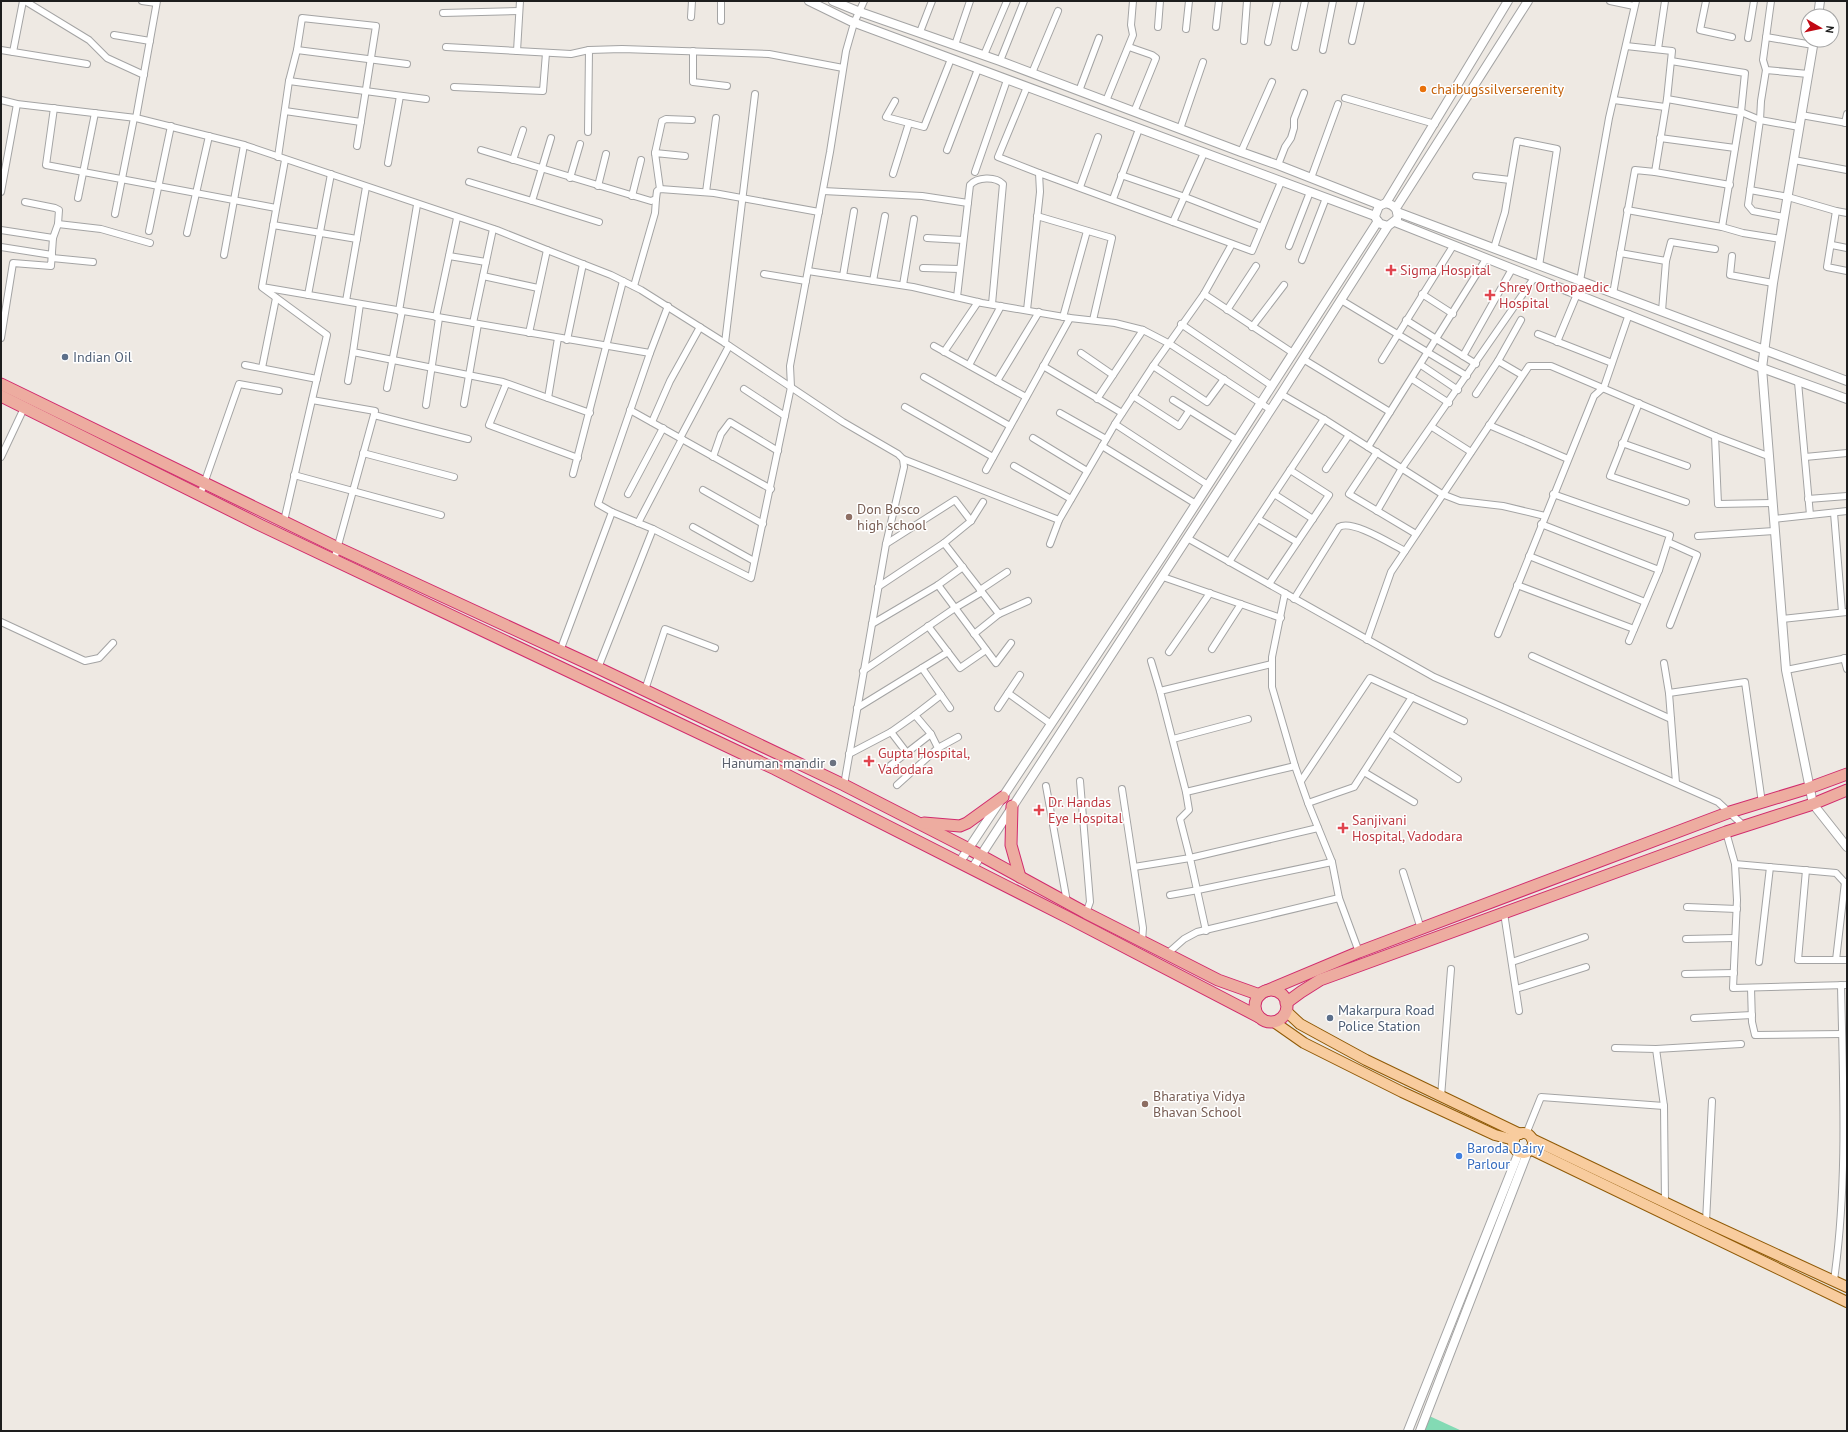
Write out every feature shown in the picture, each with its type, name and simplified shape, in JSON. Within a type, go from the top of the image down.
[{"type":"highway","points":[[1,384],[338,548],[598,668],[844,785],[969,849],[1086,913],[1218,980],[1263,993],[1271,991],[1281,994],[1286,1007]]},
{"type":"highway","points":[[1,396],[334,560],[775,769],[1265,1021],[1274,1022],[1281,1018],[1286,1007],[1301,992],[1320,980],[1726,832],[1813,804],[1847,790]]},
{"type":"highway","points":[[1259,1017],[1255,1008],[1257,999],[1263,993],[1359,952],[1421,930],[1730,812],[1810,788],[1847,774]]},
{"type":"highway","points":[[918,823],[960,826],[968,823],[1003,797]]},
{"type":"highway","points":[[1012,806],[1011,845],[1020,877]]},
{"type":"main road","points":[[1286,1007],[1300,1024],[1366,1060],[1523,1137],[1847,1287]]},
{"type":"main road","points":[[1274,1022],[1304,1043],[1402,1092],[1495,1135],[1523,1137],[1532,1144],[1526,1151]]},
{"type":"main road","points":[[1523,1137],[1515,1148],[1526,1151],[1847,1302]]},
{"type":"street","points":[[13,52],[24,1],[89,40],[107,58],[144,75]]},
{"type":"street","points":[[115,214],[144,75],[156,2],[142,1]]},
{"type":"street","points":[[518,51],[520,1]]},
{"type":"street","points":[[691,17],[692,1]]},
{"type":"street","points":[[721,1],[721,21]]},
{"type":"street","points":[[809,1],[854,23],[1326,198],[1376,219],[1381,225],[1392,224],[1453,246],[1629,314],[1798,382],[1847,399]]},
{"type":"street","points":[[668,306],[650,353],[598,504],[612,512],[653,529],[751,578],[786,416],[791,387],[790,366],[823,191],[846,51],[854,23],[864,1]]},
{"type":"street","points":[[920,32],[932,1]]},
{"type":"street","points":[[955,45],[970,1]]},
{"type":"street","points":[[984,55],[1007,1]]},
{"type":"street","points":[[1000,61],[1024,1]]},
{"type":"street","points":[[1106,101],[1133,35],[1131,24],[1133,1]]},
{"type":"street","points":[[1158,27],[1160,1]]},
{"type":"street","points":[[1186,29],[1189,1]]},
{"type":"street","points":[[1216,27],[1219,1]]},
{"type":"street","points":[[1244,41],[1248,1]]},
{"type":"street","points":[[1268,42],[1277,1]]},
{"type":"street","points":[[1295,47],[1305,1]]},
{"type":"street","points":[[1323,50],[1333,1]]},
{"type":"street","points":[[1352,41],[1361,1]]},
{"type":"street","points":[[959,863],[1052,724],[1272,386],[1376,219],[1377,209],[1383,204],[1434,124],[1508,1]]},
{"type":"street","points":[[972,869],[1341,300],[1392,224],[1396,210],[1528,1]]},
{"type":"street","points":[[1580,281],[1614,100],[1635,4],[1610,1]]},
{"type":"street","points":[[1658,49],[1665,1]]},
{"type":"street","points":[[1706,1],[1700,30],[1732,37]]},
{"type":"street","points":[[1748,38],[1754,1]]},
{"type":"street","points":[[1771,1],[1763,60],[1766,70],[1748,205],[1750,209],[1784,217]]},
{"type":"street","points":[[838,2],[860,12],[984,55],[1383,204],[1539,266],[1847,381]]},
{"type":"street","points":[[443,13],[519,11]]},
{"type":"street","points":[[1032,73],[1058,11]]},
{"type":"street","points":[[278,157],[289,81],[297,50],[302,18],[376,26],[357,146]]},
{"type":"street","points":[[114,35],[150,41]]},
{"type":"street","points":[[1766,37],[1800,41]]},
{"type":"street","points":[[1079,91],[1098,38]]},
{"type":"street","points":[[446,46],[571,54],[589,50],[692,51],[769,54],[843,68]]},
{"type":"street","points":[[1626,46],[1672,51],[1667,99],[1655,172]]},
{"type":"street","points":[[1129,47],[1152,55],[1156,58],[1134,112]]},
{"type":"street","points":[[1813,48],[1773,283],[1762,368],[1786,670],[1813,804],[1847,847]]},
{"type":"street","points":[[1,50],[87,64]]},
{"type":"street","points":[[297,50],[407,64]]},
{"type":"street","points":[[588,132],[589,50]]},
{"type":"street","points":[[692,51],[693,82],[727,86]]},
{"type":"street","points":[[454,87],[543,91],[546,53]]},
{"type":"street","points":[[895,101],[886,117],[924,127],[951,59]]},
{"type":"street","points":[[1671,61],[1745,73],[1741,112],[1722,227]]},
{"type":"street","points":[[1180,129],[1203,62]]},
{"type":"street","points":[[947,150],[978,69]]},
{"type":"street","points":[[1766,70],[1808,74]]},
{"type":"street","points":[[975,172],[1007,80]]},
{"type":"street","points":[[289,81],[426,99]]},
{"type":"street","points":[[1241,152],[1272,82]]},
{"type":"street","points":[[1027,87],[998,157],[1252,252],[1282,182]]},
{"type":"street","points":[[1278,165],[1285,147],[1291,138],[1294,128],[1294,119],[1304,93]]},
{"type":"street","points":[[638,523],[727,344],[742,198],[755,94]]},
{"type":"street","points":[[388,163],[400,96]]},
{"type":"street","points":[[1345,98],[1434,124]]},
{"type":"street","points":[[1667,99],[1741,112],[1760,120],[1799,127]]},
{"type":"street","points":[[1,100],[17,104],[135,118],[244,145],[417,205],[493,229],[583,264],[634,286],[668,306],[843,422],[898,454],[903,459],[1059,520]]},
{"type":"street","points":[[1614,100],[1665,107]]},
{"type":"street","points":[[1,192],[17,104]]},
{"type":"street","points":[[1311,178],[1338,104]]},
{"type":"street","points":[[54,108],[46,165],[276,208]]},
{"type":"street","points":[[284,111],[361,122]]},
{"type":"street","points":[[78,198],[95,113]]},
{"type":"street","points":[[1802,115],[1846,123],[1847,114]]},
{"type":"street","points":[[706,192],[716,118]]},
{"type":"street","points":[[634,286],[655,213],[657,191],[660,189],[655,153],[661,123],[664,119],[692,120]]},
{"type":"street","points":[[893,174],[909,123]]},
{"type":"street","points":[[149,231],[171,126]]},
{"type":"street","points":[[1113,199],[1139,129]]},
{"type":"street","points":[[513,160],[523,130]]},
{"type":"street","points":[[187,233],[209,136]]},
{"type":"street","points":[[1080,187],[1098,137]]},
{"type":"street","points":[[532,201],[550,138]]},
{"type":"street","points":[[1660,138],[1735,148]]},
{"type":"street","points":[[1494,248],[1505,212],[1517,141],[1557,148],[1539,266]]},
{"type":"street","points":[[570,178],[580,144]]},
{"type":"street","points":[[224,255],[244,145]]},
{"type":"street","points":[[481,150],[651,202],[656,199]]},
{"type":"street","points":[[655,153],[685,156]]},
{"type":"street","points":[[1174,222],[1204,153]]},
{"type":"street","points":[[598,186],[606,154]]},
{"type":"street","points":[[262,287],[284,160]]},
{"type":"street","points":[[632,196],[641,160]]},
{"type":"street","points":[[1794,160],[1847,170]]},
{"type":"street","points":[[1613,294],[1635,170],[1730,185]]},
{"type":"street","points":[[1027,310],[1040,192],[1040,173]]},
{"type":"street","points":[[308,295],[331,174]]},
{"type":"street","points":[[1122,175],[1185,197],[1262,227]]},
{"type":"street","points":[[1476,176],[1510,180]]},
{"type":"street","points":[[957,297],[970,185],[974,180],[998,180],[1003,184],[992,304]]},
{"type":"street","points":[[469,182],[599,222]]},
{"type":"street","points":[[346,302],[366,187]]},
{"type":"street","points":[[660,189],[706,192],[819,212]]},
{"type":"street","points":[[1750,190],[1788,197],[1847,213]]},
{"type":"street","points":[[823,191],[922,196],[968,203]]},
{"type":"street","points":[[1289,246],[1310,192]]},
{"type":"street","points":[[1302,260],[1326,198]]},
{"type":"street","points":[[1,338],[13,264],[51,266],[54,238],[60,213],[57,209],[25,202]]},
{"type":"street","points":[[387,388],[417,205]]},
{"type":"street","points":[[1628,210],[1722,227],[1742,233],[1781,239]]},
{"type":"street","points":[[843,276],[854,211]]},
{"type":"street","points":[[1836,211],[1832,245],[1827,267],[1847,271]]},
{"type":"street","points":[[873,281],[885,216]]},
{"type":"street","points":[[1037,216],[1112,238],[1093,320]]},
{"type":"street","points":[[426,404],[438,317],[457,218]]},
{"type":"street","points":[[902,285],[914,218]]},
{"type":"street","points":[[58,224],[101,229],[150,243]]},
{"type":"street","points":[[273,225],[357,239]]},
{"type":"street","points":[[464,404],[470,375],[483,276],[493,229]]},
{"type":"street","points":[[1,230],[54,238]]},
{"type":"street","points":[[986,470],[1043,366],[1067,317],[1087,231]]},
{"type":"street","points":[[927,238],[963,240]]},
{"type":"street","points":[[1662,311],[1666,261],[1671,242],[1715,249]]},
{"type":"street","points":[[1050,544],[1059,520],[1115,424],[1152,366],[1170,344],[1181,324],[1204,294],[1232,244]]},
{"type":"street","points":[[1832,245],[1847,248]]},
{"type":"street","points":[[1382,360],[1453,246]]},
{"type":"street","points":[[1,247],[93,262]]},
{"type":"street","points":[[529,333],[547,250]]},
{"type":"street","points":[[1620,253],[1666,261]]},
{"type":"street","points":[[449,256],[486,262]]},
{"type":"street","points":[[1732,256],[1730,275],[1773,283]]},
{"type":"street","points":[[1368,447],[1412,380],[1486,259]]},
{"type":"street","points":[[567,340],[583,264]]},
{"type":"street","points":[[1227,310],[1256,266]]},
{"type":"street","points":[[924,268],[960,269]]},
{"type":"street","points":[[1463,356],[1512,269]]},
{"type":"street","points":[[808,271],[902,285],[978,302],[1067,317],[1115,323],[1143,330],[1170,344],[1271,410]]},
{"type":"street","points":[[764,274],[806,281]]},
{"type":"street","points":[[483,276],[538,288]]},
{"type":"street","points":[[1377,511],[1402,468],[1458,390],[1534,278]]},
{"type":"street","points":[[573,474],[623,281]]},
{"type":"street","points":[[1252,326],[1284,285]]},
{"type":"street","points":[[262,287],[650,353]]},
{"type":"street","points":[[262,287],[327,335],[284,521]]},
{"type":"street","points":[[1204,294],[1293,353]]},
{"type":"street","points":[[1422,294],[1453,314]]},
{"type":"street","points":[[1557,342],[1577,294]]},
{"type":"street","points":[[262,368],[276,298]]},
{"type":"street","points":[[1341,300],[1467,376]]},
{"type":"street","points":[[944,352],[978,302]]},
{"type":"street","points":[[348,381],[360,304]]},
{"type":"street","points":[[969,365],[1002,306]]},
{"type":"street","points":[[997,381],[1039,312]]},
{"type":"street","points":[[1498,634],[1553,494],[1594,396],[1604,387],[1629,314]]},
{"type":"street","points":[[1406,320],[1476,364]]},
{"type":"street","points":[[1476,394],[1498,361],[1521,320]]},
{"type":"street","points":[[1181,324],[1272,386]]},
{"type":"street","points":[[652,422],[670,382],[700,327]]},
{"type":"street","points":[[1097,399],[1143,330]]},
{"type":"street","points":[[1538,334],[1612,363]]},
{"type":"street","points":[[548,398],[558,338]]},
{"type":"street","points":[[934,346],[1026,397]]},
{"type":"street","points":[[353,352],[470,375],[506,384],[590,412]]},
{"type":"street","points":[[1081,353],[1113,375]]},
{"type":"street","points":[[1303,359],[1390,412]]},
{"type":"street","points":[[1498,361],[1522,375]]},
{"type":"street","points":[[245,365],[317,380]]},
{"type":"street","points":[[1421,365],[1458,390]]},
{"type":"street","points":[[1043,366],[1122,413]]},
{"type":"street","points":[[1152,366],[1207,402],[1224,380]]},
{"type":"street","points":[[1367,640],[1391,572],[1529,366],[1551,366],[1604,387],[1715,436],[1768,456]]},
{"type":"street","points":[[924,377],[1010,426]]},
{"type":"street","points":[[1412,380],[1448,403]]},
{"type":"street","points":[[1798,382],[1810,515]]},
{"type":"street","points":[[200,495],[239,384],[279,391]]},
{"type":"street","points":[[506,384],[489,425],[578,458]]},
{"type":"street","points":[[744,389],[786,416]]},
{"type":"street","points":[[1281,394],[1324,418],[1442,494],[1460,501],[1503,506],[1545,516]]},
{"type":"street","points":[[1134,396],[1179,426],[1189,412]]},
{"type":"street","points":[[1,457],[29,397]]},
{"type":"street","points":[[312,400],[375,411],[334,560]]},
{"type":"street","points":[[1173,400],[1189,412],[1237,440]]},
{"type":"street","points":[[1639,402],[1610,476],[1686,502]]},
{"type":"street","points":[[905,408],[993,457]]},
{"type":"street","points":[[630,410],[771,489]]},
{"type":"street","points":[[1060,413],[1106,439]]},
{"type":"street","points":[[374,415],[468,439]]},
{"type":"street","points":[[1230,562],[1324,418]]},
{"type":"street","points":[[713,457],[721,434],[730,422],[778,451]]},
{"type":"street","points":[[1115,424],[1208,485]]},
{"type":"street","points":[[1489,425],[1568,459]]},
{"type":"street","points":[[1432,427],[1471,452]]},
{"type":"street","points":[[628,494],[663,428]]},
{"type":"street","points":[[1326,469],[1349,435]]},
{"type":"street","points":[[1715,436],[1718,504],[1772,503]]},
{"type":"street","points":[[1033,438],[1087,471]]},
{"type":"street","points":[[1622,443],[1687,466]]},
{"type":"street","points":[[1102,446],[1196,504]]},
{"type":"street","points":[[1376,452],[1349,494],[1416,534]]},
{"type":"street","points":[[363,453],[454,477]]},
{"type":"street","points":[[1805,457],[1847,453]]},
{"type":"street","points":[[844,785],[886,544],[904,467],[903,459]]},
{"type":"street","points":[[1014,466],[1071,499]]},
{"type":"street","points":[[1269,584],[1329,495],[1290,470]]},
{"type":"street","points":[[294,475],[441,515]]},
{"type":"street","points":[[703,490],[763,524]]},
{"type":"street","points":[[1274,494],[1313,519]]},
{"type":"street","points":[[1553,494],[1670,535],[1659,570],[1629,641]]},
{"type":"street","points":[[1808,499],[1847,496]]},
{"type":"street","points":[[886,544],[955,500],[972,522]]},
{"type":"street","points":[[878,587],[944,543],[972,522],[982,502]]},
{"type":"street","points":[[1774,519],[1847,511]]},
{"type":"street","points":[[560,651],[612,512]]},
{"type":"street","points":[[1782,619],[1845,612],[1834,513]]},
{"type":"street","points":[[1258,519],[1297,542]]},
{"type":"street","points":[[1541,524],[1659,570]]},
{"type":"street","points":[[1294,599],[1339,527],[1342,525],[1355,526],[1405,550]]},
{"type":"street","points":[[693,527],[754,562]]},
{"type":"street","points":[[598,668],[653,529]]},
{"type":"street","points":[[1698,536],[1774,531]]},
{"type":"street","points":[[1188,538],[1434,677],[1718,802],[1744,826]]},
{"type":"street","points":[[1668,542],[1697,555],[1670,625]]},
{"type":"street","points":[[944,543],[998,614]]},
{"type":"street","points":[[1529,556],[1645,602]]},
{"type":"street","points":[[872,624],[938,586],[963,567]]},
{"type":"street","points":[[863,671],[1007,572]]},
{"type":"street","points":[[1162,577],[1281,618]]},
{"type":"street","points":[[1517,585],[1634,629]]},
{"type":"street","points":[[938,586],[996,663],[1011,643]]},
{"type":"street","points":[[1169,652],[1210,593]]},
{"type":"street","points":[[1285,593],[1272,657],[1272,687],[1295,766],[1332,862],[1339,898],[1359,952]]},
{"type":"street","points":[[974,634],[998,614],[1028,601]]},
{"type":"street","points":[[1212,649],[1241,604]]},
{"type":"street","points":[[1,622],[85,662],[99,658],[113,643]]},
{"type":"street","points":[[928,626],[960,668],[986,650]]},
{"type":"street","points":[[644,690],[665,629],[715,648]]},
{"type":"street","points":[[857,708],[948,652]]},
{"type":"street","points":[[1532,656],[1671,719]]},
{"type":"street","points":[[1786,670],[1846,658],[1847,669]]},
{"type":"street","points":[[1151,661],[1186,792],[1189,810],[1180,819],[1198,890],[1206,931]]},
{"type":"street","points":[[1664,663],[1669,693],[1676,783]]},
{"type":"street","points":[[1160,691],[1272,664]]},
{"type":"street","points":[[922,668],[950,708]]},
{"type":"street","points":[[998,708],[1020,675]]},
{"type":"street","points":[[1301,782],[1370,678],[1464,721]]},
{"type":"street","points":[[1669,693],[1746,682],[1762,802]]},
{"type":"street","points":[[1008,693],[1052,724]]},
{"type":"street","points":[[849,754],[891,732],[941,695]]},
{"type":"street","points":[[1308,803],[1354,787],[1412,697]]},
{"type":"street","points":[[915,715],[931,734],[938,748]]},
{"type":"street","points":[[1173,739],[1248,719]]},
{"type":"street","points":[[891,732],[907,752]]},
{"type":"street","points":[[1389,733],[1458,779]]},
{"type":"street","points":[[891,765],[931,734]]},
{"type":"street","points":[[897,785],[938,748],[958,737]]},
{"type":"street","points":[[1186,792],[1295,766]]},
{"type":"street","points":[[1364,772],[1414,802]]},
{"type":"street","points":[[1080,781],[1090,902],[1086,913]]},
{"type":"street","points":[[1046,786],[1067,902]]},
{"type":"street","points":[[1122,790],[1143,928],[1142,941]]},
{"type":"street","points":[[1134,867],[1190,858],[1318,828]]},
{"type":"street","points":[[1726,832],[1735,864],[1737,909],[1733,988],[1844,985],[1842,1034],[1844,1171],[1834,1280]]},
{"type":"street","points":[[1170,895],[1332,862]]},
{"type":"street","points":[[1735,864],[1836,873],[1846,884],[1836,960]]},
{"type":"street","points":[[1759,962],[1770,867]]},
{"type":"street","points":[[1806,870],[1798,960],[1847,960]]},
{"type":"street","points":[[1402,872],[1421,930]]},
{"type":"street","points":[[1167,954],[1184,939],[1198,932],[1339,898]]},
{"type":"street","points":[[1687,907],[1737,909]]},
{"type":"street","points":[[1504,913],[1520,1011]]},
{"type":"street","points":[[1512,962],[1585,937]]},
{"type":"street","points":[[1686,939],[1735,938]]},
{"type":"street","points":[[1516,989],[1586,967]]},
{"type":"street","points":[[1441,1097],[1450,969]]},
{"type":"street","points":[[1685,974],[1734,973]]},
{"type":"street","points":[[1751,988],[1752,1016],[1755,1035],[1842,1034]]},
{"type":"street","points":[[1694,1018],[1752,1016]]},
{"type":"street","points":[[1615,1048],[1656,1049],[1742,1044]]},
{"type":"street","points":[[1656,1049],[1664,1106],[1664,1202]]},
{"type":"street","points":[[1523,1137],[1541,1097],[1664,1106]]},
{"type":"street","points":[[1706,1222],[1712,1102]]},
{"type":"street","points":[[1408,1431],[1526,1151]]},
{"type":"street","points":[[1420,1431],[1526,1151]]},
{"type":"green space","points":[[1425,1414],[1462,1431],[1417,1431]]},
{"type":"place","name":"chaibugssilverserenity","points":[[1423,89]]},
{"type":"place","name":"Sigma Hospital","points":[[1391,270]]},
{"type":"place","name":"Shrey Orthopaedic Hospital","points":[[1490,295]]},
{"type":"place","name":"Indian Oil","points":[[65,357]]},
{"type":"place","name":"Don Bosco high school","points":[[849,517]]},
{"type":"place","name":"Gupta Hospital, Vadodara","points":[[869,761]]},
{"type":"place","name":"Hanuman mandir","points":[[833,763]]},
{"type":"place","name":"Dr. Handas Eye Hospital","points":[[1039,810]]},
{"type":"place","name":"Sanjivani Hospital, Vadodara","points":[[1343,828]]},
{"type":"place","name":"Makarpura Road Police Station","points":[[1330,1018]]},
{"type":"place","name":"Bharatiya Vidya Bhavan School","points":[[1145,1104]]},
{"type":"place","name":"Baroda Dairy Parlour","points":[[1459,1156]]}]
